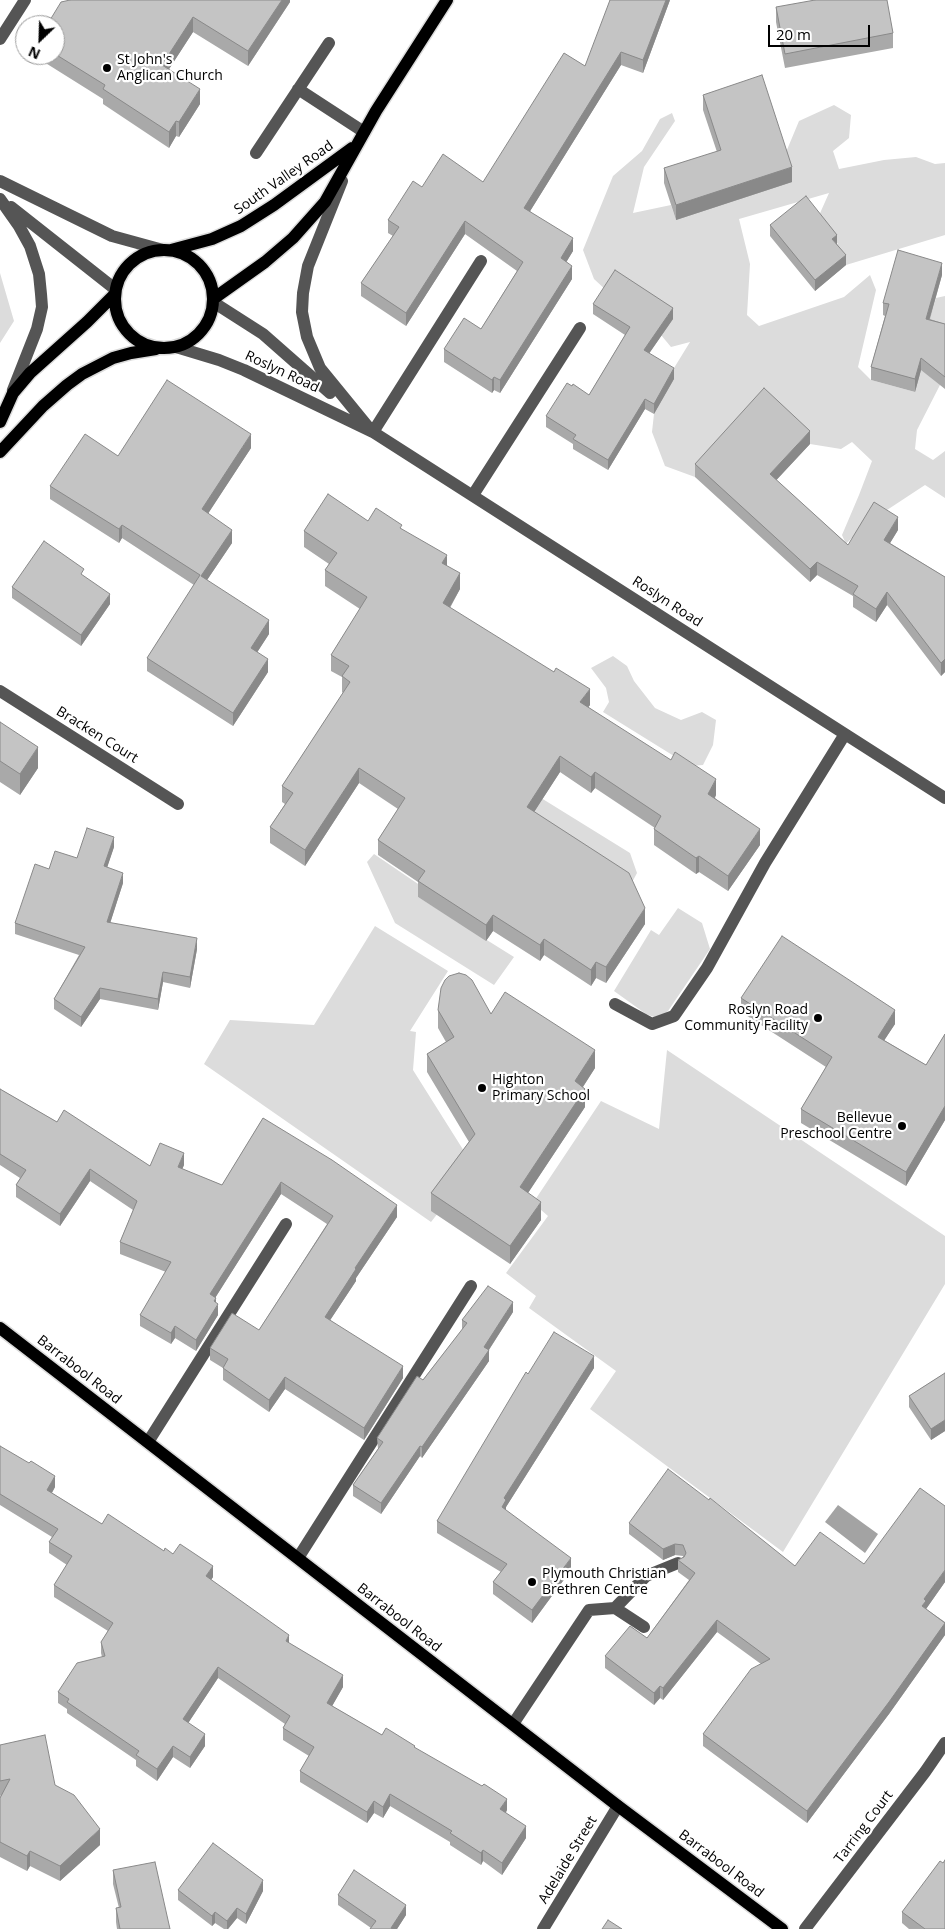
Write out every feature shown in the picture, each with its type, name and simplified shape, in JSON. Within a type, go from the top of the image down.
[{"type":"main road","name":"South Valley Road","points":[[213,300],[265,262],[293,238],[324,202],[356,145],[446,0]]},
{"type":"main road","name":"South Valley Road","points":[[167,250],[212,239],[241,226],[274,205],[356,145]]},
{"type":"main road","points":[[0,452],[43,406],[82,374],[113,358],[131,352],[172,348],[186,343],[200,332],[209,319],[213,300],[212,286],[203,269],[188,256],[167,250],[150,252],[132,261],[120,276],[115,292],[115,308],[129,334],[147,345],[172,348]]},
{"type":"main road","points":[[0,422],[13,394],[30,373],[87,322],[115,292]]},
{"type":"main road","name":"Barrabool Road","points":[[0,1328],[618,1806],[782,1929]]},
{"type":"street","points":[[0,39],[25,0]]},
{"type":"street","points":[[256,154],[329,42]]},
{"type":"street","points":[[298,89],[364,132]]},
{"type":"street","points":[[356,145],[311,258],[302,293],[302,312],[307,337],[320,368],[373,432],[481,261]]},
{"type":"street","points":[[0,181],[112,236],[167,250]]},
{"type":"street","points":[[0,199],[115,292]]},
{"type":"street","points":[[0,199],[30,246],[39,274],[42,307],[33,342],[8,404]]},
{"type":"street","name":"Roslyn Road","points":[[213,300],[268,339],[373,432]]},
{"type":"street","points":[[473,496],[580,328]]},
{"type":"street","name":"Roslyn Road","points":[[172,348],[219,360],[244,370],[373,432],[945,798]]},
{"type":"street","name":"Bracken Court","points":[[0,691],[178,804]]},
{"type":"street","points":[[615,1004],[652,1024],[674,1016],[706,968],[765,863],[845,734]]},
{"type":"street","points":[[148,1442],[286,1224]]},
{"type":"street","points":[[298,1558],[471,1286]]},
{"type":"street","points":[[615,1608],[646,1576],[678,1563]]},
{"type":"street","points":[[513,1724],[589,1610],[615,1608],[644,1627]]},
{"type":"street","name":"Tarring Court","points":[[805,1929],[945,1743]]},
{"type":"street","name":"Adelaide Street","points":[[543,1929],[618,1806]]},
{"type":"shaded area","points":[[834,105],[851,115],[849,138],[833,151],[839,169],[884,160],[916,157],[935,164],[945,163],[945,235],[846,265],[832,249],[838,244],[817,220],[829,193],[739,219],[750,264],[747,315],[759,326],[844,297],[870,275],[876,290],[858,367],[871,380],[915,392],[927,328],[936,298],[945,296],[945,378],[917,430],[915,449],[933,460],[945,451],[945,498],[925,485],[887,510],[874,515],[846,544],[842,535],[872,461],[852,442],[841,449],[810,444],[764,402],[695,477],[665,466],[652,432],[654,414],[674,379],[666,374],[674,368],[690,342],[671,347],[661,335],[672,319],[608,292],[594,279],[583,250],[613,176],[642,151],[660,119],[672,113],[675,121],[644,167],[633,213],[671,205],[676,220],[784,157],[799,121]]},
{"type":"shaded area","points":[[0,273],[14,321],[0,343]]},
{"type":"shaded area","points":[[613,656],[627,666],[634,681],[655,708],[681,720],[702,712],[716,720],[713,745],[703,765],[690,766],[603,712],[609,702],[606,688],[591,668]]},
{"type":"shaded area","points":[[533,793],[630,853],[637,873],[630,886],[521,811]]},
{"type":"shaded area","points":[[374,854],[424,888],[418,897],[514,957],[494,985],[395,923],[367,862]]},
{"type":"shaded area","points":[[678,908],[702,923],[710,949],[668,1011],[654,1017],[646,1014],[614,991],[651,930],[659,935]]},
{"type":"shaded area","points":[[375,926],[448,971],[410,1031],[416,1032],[413,1070],[474,1167],[431,1222],[204,1064],[230,1020],[314,1025]]},
{"type":"shaded area","points":[[667,1050],[945,1236],[945,1284],[783,1552],[590,1409],[616,1371],[529,1308],[536,1296],[506,1273],[548,1216],[533,1203],[601,1101],[659,1129]]},
{"type":"shaded area","points":[[838,1505],[878,1534],[865,1553],[825,1522]]},
{"type":"building","name":"St John's Anglican Church","points":[[70,0],[282,0],[248,51],[193,17],[162,65],[200,89],[179,122],[176,121],[169,132],[103,89],[105,85],[65,60],[65,15],[53,15],[61,2]]},
{"type":"building","points":[[610,0],[666,0],[643,60],[621,52],[524,208],[573,238],[561,258],[572,266],[500,380],[494,377],[492,380],[444,349],[464,318],[481,329],[523,262],[465,221],[406,313],[361,283],[399,227],[388,220],[413,181],[422,187],[443,154],[483,182],[564,53],[585,66]]},
{"type":"building","points":[[815,0],[887,0],[893,33],[785,54],[776,7]]},
{"type":"building","points":[[762,75],[792,167],[676,205],[664,168],[721,150],[703,95]]},
{"type":"building","points":[[806,196],[837,235],[832,239],[846,255],[815,280],[770,225]]},
{"type":"building","points":[[898,250],[942,263],[926,319],[945,324],[945,377],[921,358],[915,379],[871,367],[889,304],[883,303]]},
{"type":"building","points":[[615,270],[673,308],[644,350],[674,368],[654,404],[645,399],[608,460],[573,439],[576,435],[546,416],[567,383],[572,386],[573,384],[589,395],[630,327],[593,304]]},
{"type":"building","points":[[167,380],[251,434],[202,509],[232,530],[201,576],[269,620],[251,648],[268,659],[233,713],[147,658],[200,575],[122,525],[119,529],[50,486],[85,434],[118,456]]},
{"type":"building","points":[[764,388],[810,431],[770,474],[848,545],[874,502],[898,517],[884,540],[945,577],[945,659],[941,663],[887,592],[876,609],[853,594],[858,586],[817,562],[810,569],[695,464]]},
{"type":"building","points":[[328,494],[368,521],[376,508],[402,525],[400,528],[447,555],[442,563],[460,573],[443,603],[554,672],[556,668],[590,689],[580,702],[671,760],[675,752],[716,779],[708,794],[760,829],[728,876],[699,856],[696,858],[654,829],[661,816],[595,772],[591,777],[560,756],[527,807],[629,873],[645,908],[606,967],[596,962],[591,970],[544,939],[540,945],[493,915],[486,925],[418,881],[425,871],[378,840],[405,798],[359,768],[305,850],[270,827],[293,793],[282,786],[350,682],[342,676],[349,666],[331,655],[367,597],[325,570],[337,553],[304,531]]},
{"type":"building","points":[[44,541],[84,569],[81,574],[110,594],[81,635],[12,587]]},
{"type":"building","points":[[0,722],[38,747],[20,774],[0,761]]},
{"type":"building","points":[[87,828],[114,837],[104,866],[123,873],[107,922],[197,938],[190,977],[163,972],[158,999],[100,988],[81,1017],[54,999],[85,947],[15,923],[35,864],[49,869],[55,851],[77,858]]},
{"type":"building","points":[[782,936],[895,1010],[878,1037],[926,1065],[945,1034],[945,1106],[906,1172],[801,1109],[832,1057],[741,998]]},
{"type":"building","points":[[459,973],[466,975],[472,980],[491,1014],[505,992],[595,1050],[575,1081],[585,1089],[520,1187],[541,1202],[510,1246],[431,1193],[475,1134],[427,1054],[454,1037],[438,1010],[441,988],[445,980],[449,976]]},
{"type":"building","points":[[0,1089],[57,1122],[64,1110],[150,1166],[160,1143],[184,1153],[178,1167],[222,1185],[263,1118],[332,1160],[397,1205],[325,1317],[403,1366],[364,1428],[285,1377],[269,1400],[223,1368],[228,1359],[210,1348],[232,1313],[259,1330],[333,1216],[281,1182],[210,1294],[216,1298],[214,1301],[218,1304],[196,1340],[175,1326],[171,1333],[140,1315],[171,1262],[120,1242],[137,1201],[90,1169],[60,1214],[16,1185],[26,1170],[0,1154]]},
{"type":"building","points":[[488,1286],[513,1302],[484,1347],[489,1350],[381,1503],[353,1485],[383,1442],[377,1438],[417,1376],[423,1380],[467,1323],[462,1320]]},
{"type":"building","points":[[554,1332],[594,1356],[504,1498],[506,1500],[502,1507],[571,1558],[532,1610],[493,1582],[507,1564],[437,1521],[526,1372],[528,1374]]},
{"type":"building","points":[[945,1373],[945,1420],[931,1429],[909,1396]]},
{"type":"building","points":[[0,1446],[29,1463],[31,1461],[55,1476],[47,1490],[102,1524],[108,1514],[164,1551],[165,1548],[173,1554],[180,1544],[213,1566],[206,1576],[289,1635],[286,1641],[343,1675],[327,1703],[382,1735],[386,1728],[414,1747],[482,1786],[484,1784],[507,1799],[500,1809],[526,1826],[502,1863],[483,1850],[481,1853],[450,1833],[452,1831],[390,1794],[383,1807],[374,1801],[367,1812],[300,1771],[314,1747],[283,1728],[290,1716],[218,1667],[183,1719],[205,1734],[190,1757],[173,1746],[157,1769],[136,1755],[139,1751],[67,1702],[69,1699],[58,1692],[77,1663],[105,1656],[101,1642],[113,1623],[54,1585],[72,1556],[49,1542],[58,1529],[0,1494]]},
{"type":"building","points":[[668,1469],[709,1500],[710,1498],[795,1566],[820,1532],[864,1564],[920,1488],[945,1506],[945,1570],[924,1599],[926,1601],[922,1606],[945,1623],[889,1702],[807,1811],[703,1734],[751,1669],[770,1659],[717,1620],[663,1688],[660,1686],[654,1693],[605,1656],[630,1626],[647,1638],[695,1573],[678,1560],[684,1557],[686,1553],[683,1545],[675,1544],[663,1549],[629,1523]]},
{"type":"building","points":[[45,1735],[55,1785],[74,1795],[100,1829],[60,1866],[30,1851],[27,1856],[0,1842],[0,1798],[10,1779],[0,1781],[0,1745]]},
{"type":"building","points":[[213,1843],[263,1880],[246,1914],[237,1908],[227,1921],[215,1912],[212,1916],[178,1890]]},
{"type":"building","points":[[945,1860],[945,1929],[925,1929],[902,1912],[940,1861],[943,1863]]},
{"type":"building","points":[[155,1862],[170,1929],[120,1929],[116,1908],[121,1907],[113,1870]]},
{"type":"building","points":[[354,1870],[406,1905],[391,1928],[393,1929],[370,1929],[376,1921],[338,1895]]},
{"type":"building","points":[[608,1920],[622,1929],[602,1929]]},
{"type":"place","name":"St John's Anglican Church","points":[[107,68]]},
{"type":"place","name":"Roslyn Road Community Facility","points":[[818,1018]]},
{"type":"place","name":"Highton Primary School","points":[[482,1088]]},
{"type":"place","name":"Bellevue Preschool Centre","points":[[902,1126]]},
{"type":"place","name":"Plymouth Christian Brethren Centre","points":[[532,1582]]}]
